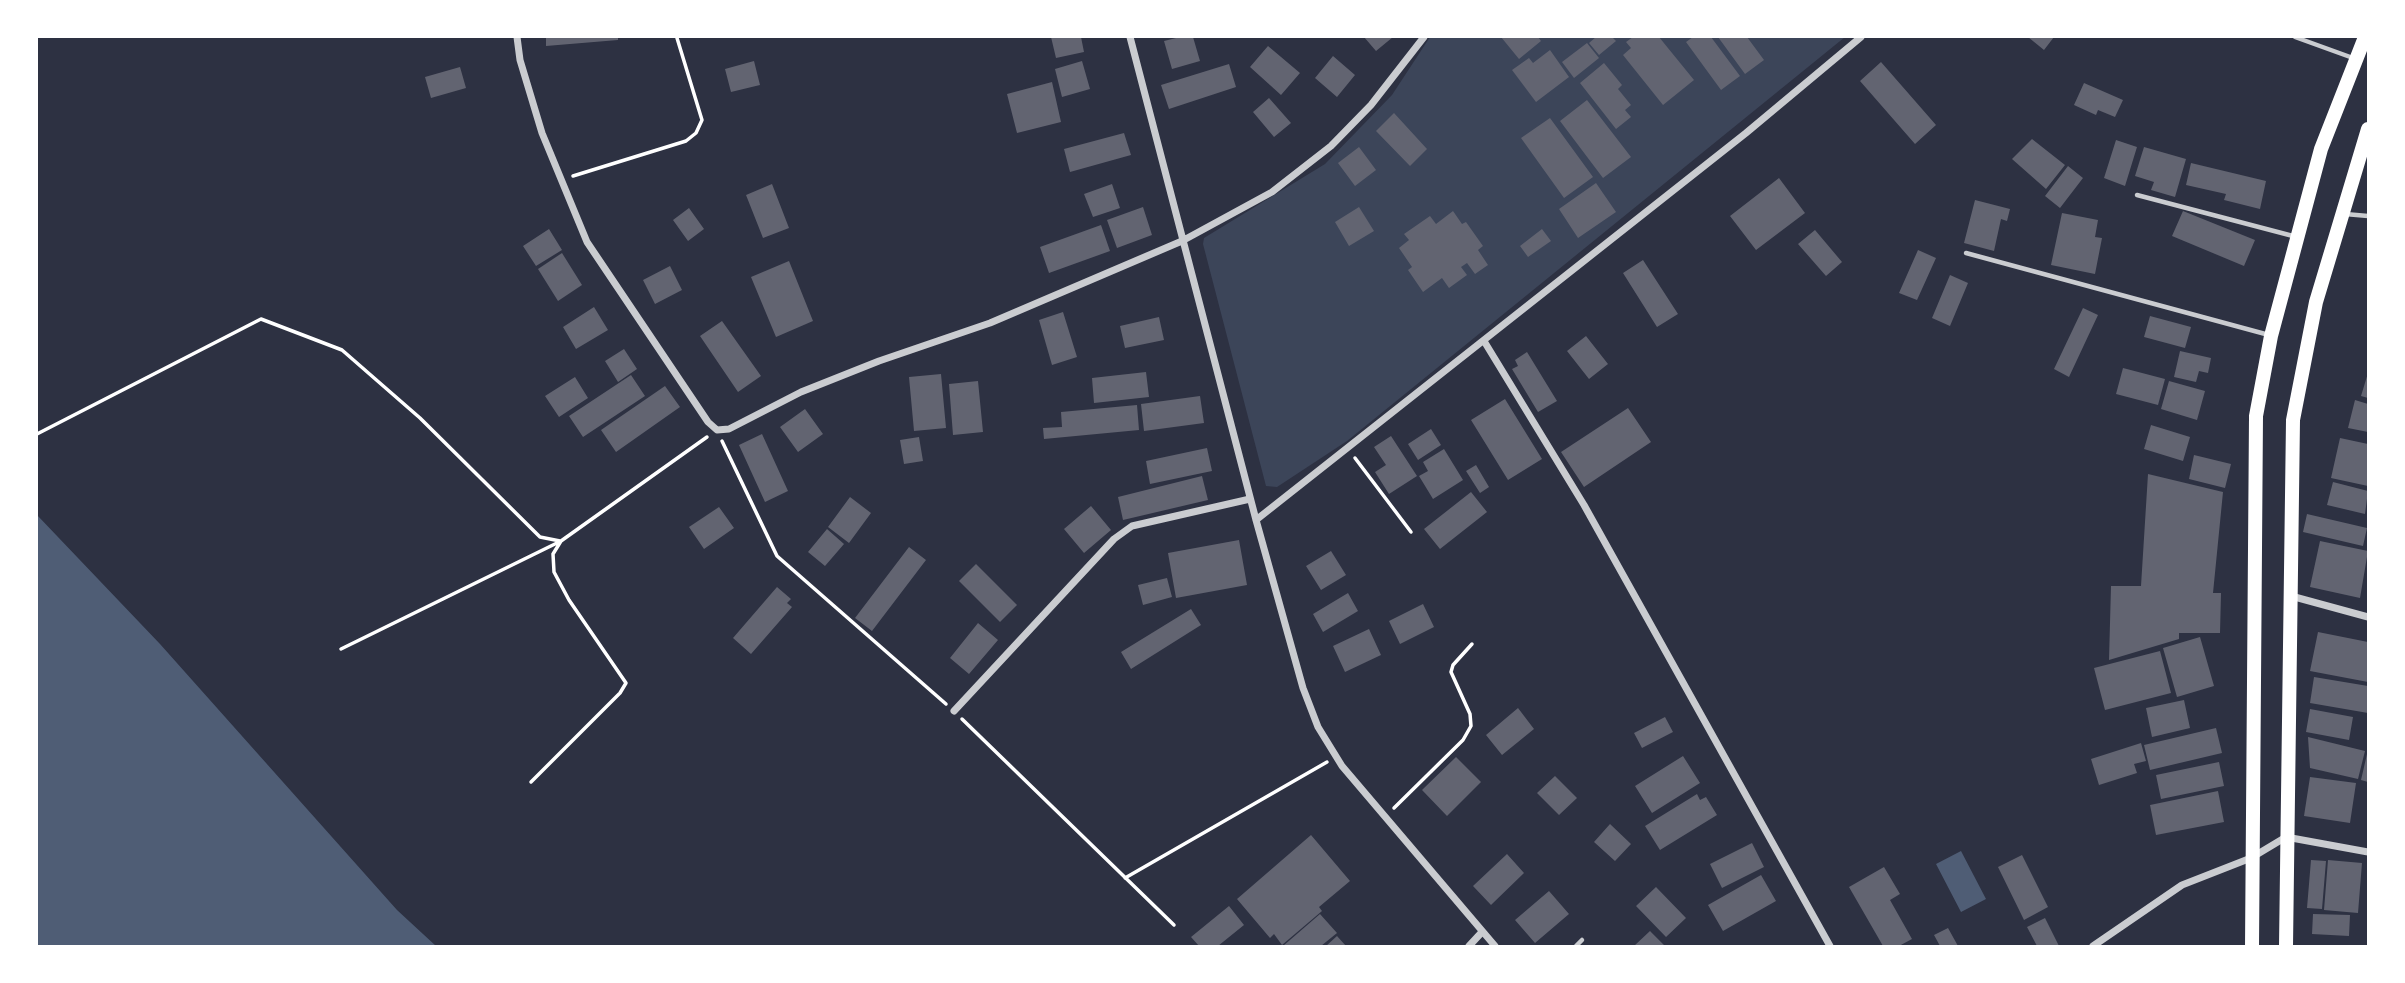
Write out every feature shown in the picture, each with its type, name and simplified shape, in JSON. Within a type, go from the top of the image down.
[{"type":"highway","points":[[2252,946],[2256,416],[2271,336],[2321,149],[2365,37]]},
{"type":"highway","points":[[2286,946],[2293,420],[2316,302],[2368,130]]},
{"type":"street","points":[[517,37],[520,60],[542,133],[587,242],[708,422],[717,430],[729,429],[801,392],[879,360],[990,323],[1182,241],[1272,192],[1299,174],[1371,105],[1424,37]]},
{"type":"street","points":[[1130,37],[1250,499],[1303,688],[1318,727],[1336,757],[1495,946]]},
{"type":"street","points":[[1256,520],[1746,133],[1861,37]]},
{"type":"street","points":[[1484,341],[1584,505],[1830,946]]},
{"type":"street","points":[[954,711],[1123,532],[1150,520],[1250,499]]},
{"type":"street","points":[[2290,596],[2368,617]]},
{"type":"street","points":[[2094,946],[2182,885],[2251,858],[2286,837],[2368,852]]},
{"type":"street","points":[[1469,946],[1482,932]]},
{"type":"lane","points":[[2295,37],[2356,59]]},
{"type":"lane","points":[[2137,195],[2298,237]]},
{"type":"lane","points":[[2341,214],[2368,216]]},
{"type":"lane","points":[[1966,253],[2271,336]]},
{"type":"lane","points":[[1576,946],[1583,940]]},
{"type":"path","points":[[561,180],[686,141],[696,133],[702,120],[677,38]]},
{"type":"path","points":[[37,434],[261,319],[342,350],[420,418],[540,537],[561,541]]},
{"type":"path","points":[[341,649],[561,541],[717,430],[776,556],[954,711],[1174,925]]},
{"type":"path","points":[[1348,448],[1411,532]]},
{"type":"path","points":[[531,782],[620,693],[626,683],[569,600],[554,572],[553,555],[561,541]]},
{"type":"path","points":[[1385,817],[1463,740],[1471,726],[1470,714],[1451,672],[1453,665],[1472,644]]},
{"type":"path","points":[[1125,878],[1336,757]]},
{"type":"shaded area","points":[[1430,37],[1845,37],[1347,441],[1277,487],[1266,486],[1203,244],[1204,238],[1325,164],[1392,95]]},
{"type":"shaded area","points":[[37,515],[160,644],[397,910],[436,946],[37,946]]},
{"type":"shaded area","points":[[1961,851],[1986,899],[1961,912],[1936,864]]},
{"type":"building","points":[[546,37],[618,37],[618,40],[546,46]]},
{"type":"building","points":[[1051,37],[1081,37],[1084,52],[1056,58]]},
{"type":"building","points":[[1193,37],[1200,61],[1172,69],[1164,41]]},
{"type":"building","points":[[1364,37],[1393,37],[1376,51]]},
{"type":"building","points":[[1501,37],[1538,37],[1541,41],[1519,59]]},
{"type":"building","points":[[1596,37],[1612,37],[1616,41],[1599,55],[1589,43]]},
{"type":"building","points":[[1633,37],[1659,37],[1694,80],[1663,105],[1623,55],[1631,48],[1626,42]]},
{"type":"building","points":[[1693,37],[1711,37],[1740,76],[1721,90],[1686,42]]},
{"type":"building","points":[[1718,37],[1747,37],[1764,60],[1745,74]]},
{"type":"building","points":[[2028,37],[2054,37],[2044,50]]},
{"type":"building","points":[[1587,43],[1599,58],[1574,78],[1562,62]]},
{"type":"building","points":[[1268,46],[1300,73],[1281,95],[1250,67]]},
{"type":"building","points":[[1550,50],[1569,77],[1536,102],[1512,70],[1529,58],[1533,63]]},
{"type":"building","points":[[1333,56],[1355,75],[1337,97],[1315,78]]},
{"type":"building","points":[[754,61],[760,85],[731,92],[725,69]]},
{"type":"building","points":[[1082,61],[1090,89],[1062,97],[1055,69]]},
{"type":"building","points":[[1881,62],[1936,125],[1915,144],[1860,81]]},
{"type":"building","points":[[1604,63],[1622,85],[1618,89],[1631,105],[1625,110],[1631,117],[1616,129],[1580,83]]},
{"type":"building","points":[[1229,64],[1236,87],[1169,109],[1161,85]]},
{"type":"building","points":[[460,67],[466,88],[431,98],[425,77]]},
{"type":"building","points":[[1052,82],[1061,122],[1017,133],[1007,94]]},
{"type":"building","points":[[2084,83],[2123,100],[2115,117],[2098,110],[2096,115],[2074,105]]},
{"type":"building","points":[[1269,98],[1291,123],[1274,137],[1253,112]]},
{"type":"building","points":[[1587,100],[1631,157],[1603,178],[1560,121]]},
{"type":"building","points":[[1394,113],[1427,149],[1410,166],[1376,131]]},
{"type":"building","points":[[1550,118],[1593,177],[1564,198],[1521,138]]},
{"type":"building","points":[[1124,133],[1131,155],[1070,172],[1064,149]]},
{"type":"building","points":[[2032,139],[2065,165],[2046,189],[2012,159]]},
{"type":"building","points":[[2116,140],[2137,147],[2125,186],[2104,178]]},
{"type":"building","points":[[1359,147],[1376,170],[1355,186],[1338,163]]},
{"type":"building","points":[[2144,147],[2186,159],[2175,197],[2151,190],[2154,182],[2135,176]]},
{"type":"building","points":[[2191,163],[2266,181],[2260,209],[2224,200],[2226,194],[2186,185]]},
{"type":"building","points":[[2068,166],[2083,178],[2060,208],[2045,196]]},
{"type":"building","points":[[1779,178],[1805,213],[1756,250],[1730,216]]},
{"type":"building","points":[[1596,183],[1616,212],[1578,238],[1559,209]]},
{"type":"building","points":[[772,184],[789,228],[763,238],[746,195]]},
{"type":"building","points":[[1112,184],[1120,208],[1093,217],[1084,194]]},
{"type":"building","points":[[1975,200],[2010,209],[2007,221],[2001,219],[1994,251],[1964,243]]},
{"type":"building","points":[[1143,207],[1152,235],[1117,248],[1107,220]]},
{"type":"building","points":[[1359,207],[1374,231],[1349,246],[1335,222]]},
{"type":"building","points":[[689,208],[704,229],[688,241],[673,220]]},
{"type":"building","points":[[1453,211],[1462,224],[1466,222],[1483,246],[1478,250],[1488,265],[1475,274],[1467,263],[1461,267],[1467,275],[1449,288],[1442,278],[1423,292],[1408,270],[1412,267],[1399,248],[1409,240],[1404,234],[1430,216],[1436,224]]},
{"type":"building","points":[[2183,211],[2255,240],[2244,266],[2172,236]]},
{"type":"building","points":[[2062,213],[2098,220],[2095,237],[2102,238],[2095,274],[2051,265]]},
{"type":"building","points":[[1101,225],[1110,251],[1049,273],[1040,247]]},
{"type":"building","points":[[549,229],[562,250],[536,266],[523,246]]},
{"type":"building","points":[[1542,229],[1551,241],[1528,257],[1520,246]]},
{"type":"building","points":[[1815,230],[1842,262],[1826,276],[1798,244]]},
{"type":"building","points":[[1918,250],[1936,258],[1917,300],[1899,293]]},
{"type":"building","points":[[562,253],[582,285],[558,301],[538,269]]},
{"type":"building","points":[[1643,260],[1678,314],[1657,327],[1623,273]]},
{"type":"building","points":[[789,261],[813,321],[776,337],[751,277]]},
{"type":"building","points":[[670,266],[682,290],[655,304],[643,280]]},
{"type":"building","points":[[1950,275],[1968,283],[1950,326],[1932,318]]},
{"type":"building","points":[[594,307],[608,330],[576,349],[563,327]]},
{"type":"building","points":[[2083,308],[2098,315],[2069,377],[2054,369]]},
{"type":"building","points":[[1063,312],[1077,357],[1052,365],[1039,320]]},
{"type":"building","points":[[2150,316],[2191,327],[2185,348],[2144,337]]},
{"type":"building","points":[[1159,317],[1164,340],[1125,348],[1120,326]]},
{"type":"building","points":[[722,321],[761,376],[738,392],[700,336]]},
{"type":"building","points":[[1586,336],[1608,364],[1589,379],[1567,351]]},
{"type":"building","points":[[624,349],[637,369],[618,382],[605,361]]},
{"type":"building","points":[[2180,351],[2211,358],[2208,373],[2199,371],[2196,382],[2174,377]]},
{"type":"building","points":[[1527,352],[1557,401],[1538,412],[1512,369],[1518,366],[1515,360]]},
{"type":"building","points":[[2123,368],[2165,379],[2158,405],[2116,394]]},
{"type":"building","points":[[1146,372],[1149,397],[1094,403],[1092,378]]},
{"type":"building","points":[[2368,373],[2368,398],[2361,396]]},
{"type":"building","points":[[941,374],[946,428],[914,431],[909,377]]},
{"type":"building","points":[[631,375],[645,396],[583,437],[569,416]]},
{"type":"building","points":[[575,377],[588,398],[559,417],[545,396]]},
{"type":"building","points":[[978,381],[983,432],[953,435],[949,384]]},
{"type":"building","points":[[2169,381],[2205,391],[2197,420],[2161,409]]},
{"type":"building","points":[[665,386],[680,407],[616,452],[601,430]]},
{"type":"building","points":[[1200,396],[1204,423],[1144,431],[1141,404]]},
{"type":"building","points":[[1505,399],[1542,459],[1508,480],[1471,420]]},
{"type":"building","points":[[2355,400],[2368,404],[2368,432],[2348,428]]},
{"type":"building","points":[[1137,405],[1139,430],[1044,439],[1043,428],[1062,427],[1061,412]]},
{"type":"building","points":[[1628,408],[1651,442],[1584,487],[1561,452]]},
{"type":"building","points":[[805,409],[823,434],[798,452],[780,427]]},
{"type":"building","points":[[2151,425],[2190,437],[2183,461],[2144,449]]},
{"type":"building","points":[[1431,429],[1441,445],[1418,460],[1408,444]]},
{"type":"building","points":[[762,434],[788,491],[765,502],[739,445]]},
{"type":"building","points":[[1391,436],[1417,476],[1389,494],[1375,472],[1386,465],[1374,447]]},
{"type":"building","points":[[919,437],[923,461],[904,464],[900,440]]},
{"type":"building","points":[[2340,438],[2368,444],[2368,486],[2331,478]]},
{"type":"building","points":[[1207,448],[1212,471],[1150,484],[1146,461]]},
{"type":"building","points":[[1444,449],[1463,480],[1433,499],[1419,476],[1428,471],[1423,462]]},
{"type":"building","points":[[2194,455],[2231,464],[2225,488],[2189,479]]},
{"type":"building","points":[[1476,465],[1489,487],[1480,493],[1466,471]]},
{"type":"building","points":[[2148,474],[2223,492],[2213,593],[2221,593],[2220,633],[2179,633],[2179,639],[2109,660],[2111,586],[2141,586]]},
{"type":"building","points":[[1202,476],[1208,500],[1123,520],[1118,497]]},
{"type":"building","points":[[2333,482],[2368,491],[2365,514],[2327,505]]},
{"type":"building","points":[[1471,492],[1487,512],[1440,549],[1424,529]]},
{"type":"building","points":[[850,497],[871,513],[849,543],[828,527]]},
{"type":"building","points":[[1091,506],[1111,530],[1084,553],[1064,529]]},
{"type":"building","points":[[719,507],[734,528],[704,549],[689,527]]},
{"type":"building","points":[[2307,514],[2367,528],[2363,546],[2303,532]]},
{"type":"building","points":[[827,529],[844,544],[825,566],[808,552]]},
{"type":"building","points":[[1239,540],[1247,585],[1176,598],[1168,553]]},
{"type":"building","points":[[2320,541],[2368,551],[2360,598],[2310,587]]},
{"type":"building","points":[[909,547],[926,560],[872,631],[855,618]]},
{"type":"building","points":[[1331,551],[1346,575],[1321,590],[1306,566]]},
{"type":"building","points":[[976,564],[1017,605],[1000,622],[959,581]]},
{"type":"building","points":[[1167,578],[1172,597],[1143,605],[1138,585]]},
{"type":"building","points":[[777,587],[791,599],[787,603],[792,607],[751,654],[733,638]]},
{"type":"building","points":[[1348,593],[1358,611],[1323,632],[1313,614]]},
{"type":"building","points":[[1423,604],[1434,627],[1400,644],[1389,621]]},
{"type":"building","points":[[1191,609],[1201,625],[1131,669],[1121,652]]},
{"type":"building","points":[[978,623],[998,640],[969,674],[950,658]]},
{"type":"building","points":[[1369,629],[1381,655],[1345,672],[1333,646]]},
{"type":"building","points":[[2318,632],[2368,642],[2368,682],[2310,671]]},
{"type":"building","points":[[2200,637],[2214,686],[2177,697],[2163,648]]},
{"type":"building","points":[[2160,651],[2171,693],[2105,710],[2094,668]]},
{"type":"building","points":[[2314,677],[2368,686],[2368,713],[2310,703]]},
{"type":"building","points":[[2184,700],[2190,728],[2152,737],[2146,708]]},
{"type":"building","points":[[1518,708],[1534,729],[1502,755],[1486,735]]},
{"type":"building","points":[[2310,709],[2353,717],[2349,740],[2306,732]]},
{"type":"building","points":[[1665,717],[1673,732],[1642,748],[1634,733]]},
{"type":"building","points":[[2216,728],[2222,753],[2150,770],[2144,745]]},
{"type":"building","points":[[2308,737],[2365,751],[2358,779],[2310,768]]},
{"type":"building","points":[[2141,743],[2146,761],[2134,764],[2137,773],[2099,785],[2091,759]]},
{"type":"building","points":[[2368,754],[2368,782],[2361,780]]},
{"type":"building","points":[[1683,756],[1700,783],[1652,813],[1635,786]]},
{"type":"building","points":[[1456,757],[1481,782],[1447,816],[1422,790]]},
{"type":"building","points":[[2219,762],[2224,786],[2161,799],[2156,775]]},
{"type":"building","points":[[1555,776],[1577,798],[1559,815],[1537,793]]},
{"type":"building","points":[[2310,777],[2356,783],[2350,823],[2304,816]]},
{"type":"building","points":[[2218,791],[2224,822],[2156,835],[2150,805]]},
{"type":"building","points":[[1697,794],[1700,800],[1706,797],[1717,815],[1660,850],[1645,826]]},
{"type":"building","points":[[1610,824],[1631,844],[1615,861],[1594,842]]},
{"type":"building","points":[[1311,835],[1350,881],[1319,907],[1322,911],[1282,945],[1274,934],[1270,938],[1237,899]]},
{"type":"building","points":[[1752,843],[1764,867],[1722,888],[1710,864]]},
{"type":"building","points":[[1507,854],[1524,873],[1491,905],[1473,886]]},
{"type":"building","points":[[2022,855],[2048,907],[2024,920],[1998,867]]},
{"type":"building","points":[[2311,860],[2326,861],[2322,909],[2307,908]]},
{"type":"building","points":[[2328,860],[2362,863],[2358,913],[2324,910]]},
{"type":"building","points":[[1884,867],[1900,894],[1890,900],[1912,939],[1899,946],[1883,946],[1849,887]]},
{"type":"building","points":[[1761,875],[1776,901],[1723,931],[1708,905]]},
{"type":"building","points":[[1656,887],[1686,918],[1666,937],[1636,906]]},
{"type":"building","points":[[1549,891],[1569,914],[1535,943],[1515,920]]},
{"type":"building","points":[[1229,906],[1244,925],[1218,946],[1199,946],[1191,937]]},
{"type":"building","points":[[1320,914],[1337,933],[1321,946],[1283,946]]},
{"type":"building","points":[[2313,914],[2350,915],[2349,936],[2312,934]]},
{"type":"building","points":[[2045,918],[2059,946],[2037,946],[2027,927]]},
{"type":"building","points":[[1948,928],[1958,946],[1940,946],[1934,935]]},
{"type":"building","points":[[1650,931],[1665,946],[1634,946]]},
{"type":"building","points":[[1337,936],[1346,946],[1326,946]]}]
